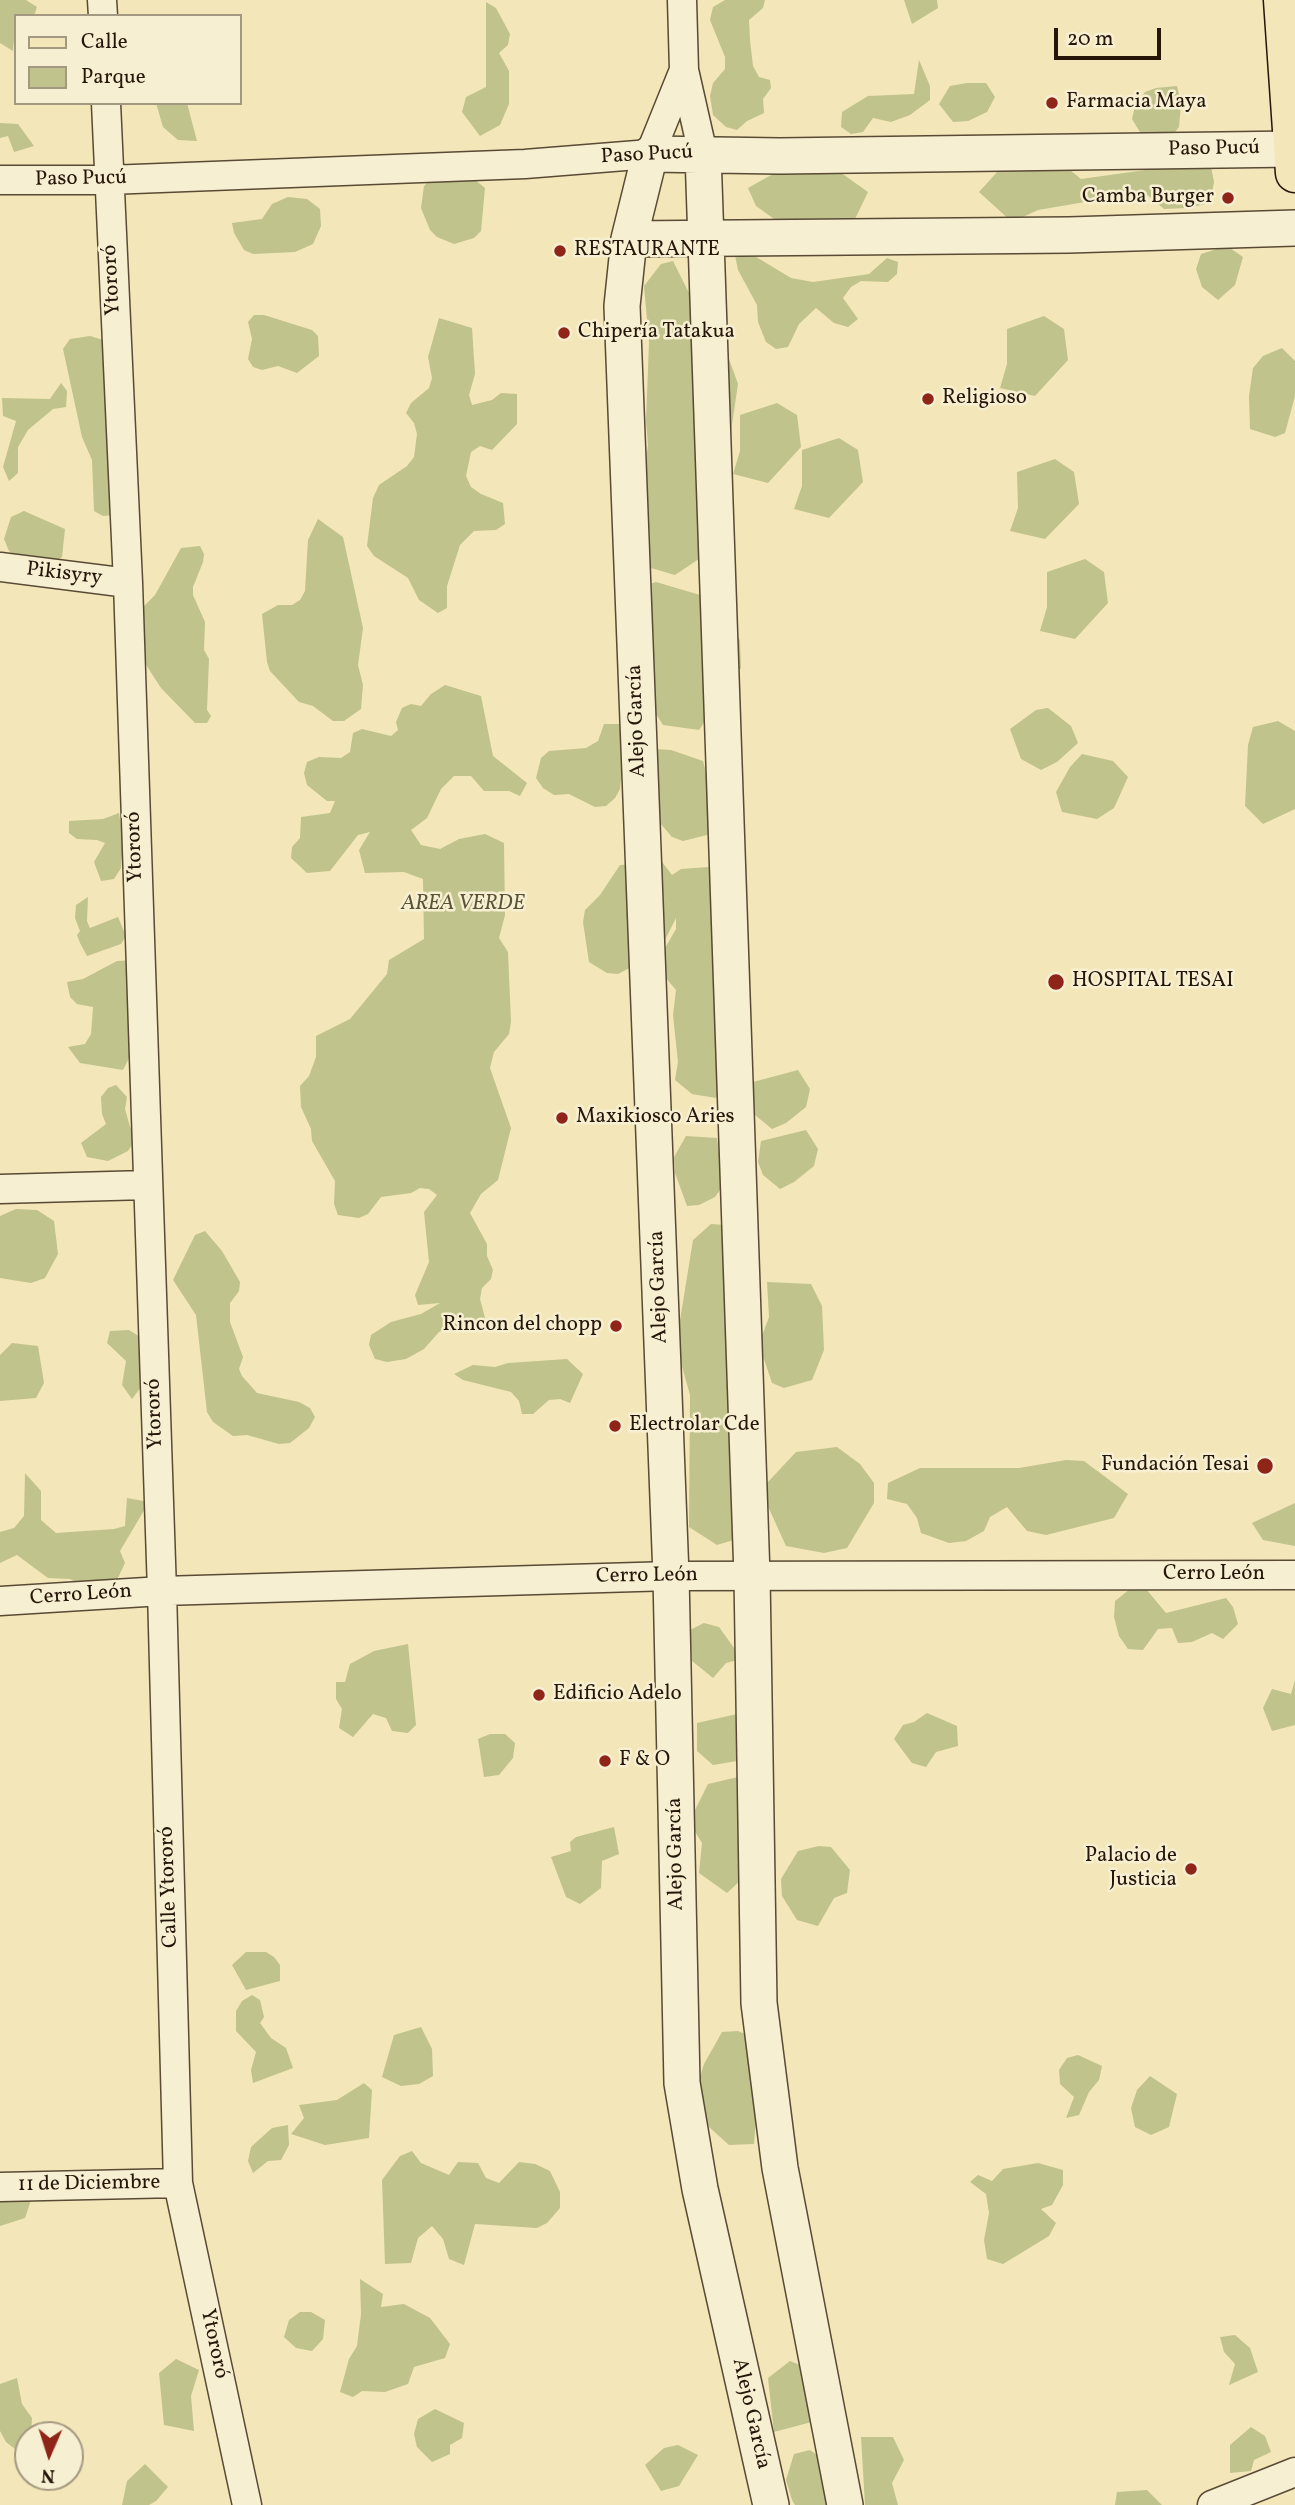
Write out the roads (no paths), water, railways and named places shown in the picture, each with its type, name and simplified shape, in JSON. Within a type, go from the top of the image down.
[{"type":"main road","points":[[1283,0],[1294,157]]},
{"type":"street","name":"Alejo García","points":[[682,0],[684,70],[703,154],[752,1576],[760,2003],[780,2168],[845,2505]]},
{"type":"street","name":"Alejo García","points":[[684,70],[650,155],[629,239],[622,306],[671,1576],[682,2083],[699,2189],[771,2505]]},
{"type":"street","name":"Ytororó","points":[[106,105],[128,583],[162,1591]]},
{"type":"street","name":"Paso Pucú","points":[[0,180],[108,180],[525,164],[703,154],[1294,157]]},
{"type":"street","points":[[629,239],[706,236],[1069,235],[1295,228]]},
{"type":"street","name":"Pikisyry","points":[[0,567],[128,583]]},
{"type":"street","points":[[0,1189],[147,1185]]},
{"type":"street","name":"Cerro León","points":[[0,1601],[162,1591],[671,1576],[1295,1575]]},
{"type":"street","name":"Calle Ytororó","points":[[162,1591],[178,2183]]},
{"type":"street","name":"Ytororó","points":[[178,2183],[247,2505]]},
{"type":"street","name":"11 de Diciembre","points":[[0,2187],[178,2183]]},
{"type":"street","points":[[1212,2505],[1295,2472]]},
{"type":"place","name":"Farmacia Maya","points":[[1052,103]]},
{"type":"place","name":"Camba Burger","points":[[1228,198]]},
{"type":"place","name":"RESTAURANTE","points":[[560,251]]},
{"type":"place","name":"Chipería Tatakua","points":[[564,333]]},
{"type":"place","name":"Religioso","points":[[928,399]]},
{"type":"place","name":"HOSPITAL TESAI","points":[[1056,982]]},
{"type":"place","name":"Maxikiosco Aries","points":[[562,1118]]},
{"type":"place","name":"Rincon del chopp","points":[[616,1326]]},
{"type":"place","name":"Electrolar Cde","points":[[615,1426]]},
{"type":"place","name":"Fundación Tesai","points":[[1265,1466]]},
{"type":"place","name":"Edificio Adelo","points":[[539,1695]]},
{"type":"place","name":"F & O","points":[[605,1761]]},
{"type":"place","name":"Palacio de Justicia","points":[[1191,1869]]},
{"type":"park label","name":"AREA VERDE","points":[[463,905]]}]
